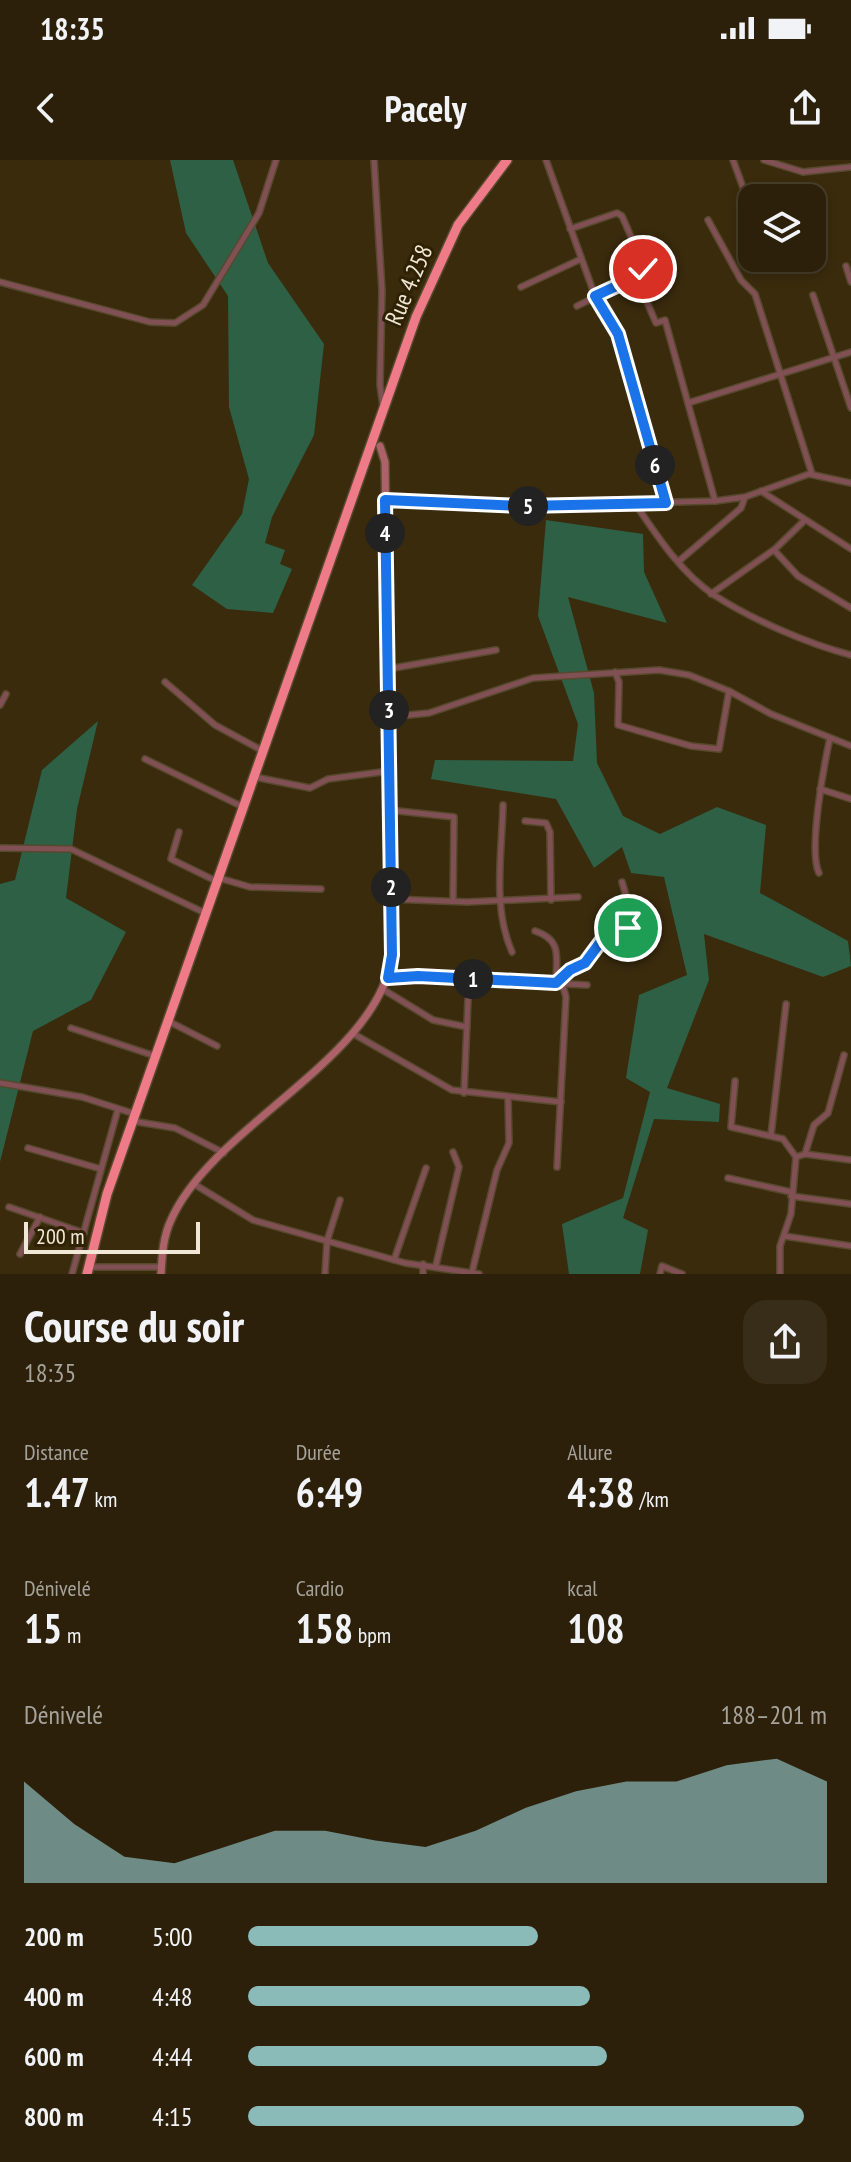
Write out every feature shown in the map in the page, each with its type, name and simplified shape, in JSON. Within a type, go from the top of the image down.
[{"type":"highway","name":"Rue 4.258","points":[[88,1270],[107,1194],[155,1056],[377,442],[384,408],[440,258],[480,192],[507,160]]},
{"type":"main road","points":[[161,1270],[170,1221],[194,1184],[352,1033],[384,990],[388,978],[391,899],[385,462],[377,442]]},
{"type":"street","points":[[0,282],[150,322],[175,323],[203,305],[224,272],[259,213],[276,160]]},
{"type":"street","points":[[374,160],[382,306],[380,385],[384,408]]},
{"type":"street","points":[[546,160],[595,296],[618,334],[666,503]]},
{"type":"street","points":[[733,160],[742,184]]},
{"type":"street","points":[[764,160],[803,172],[851,167]]},
{"type":"street","points":[[570,229],[610,212],[622,216],[643,264],[636,277],[577,306]]},
{"type":"street","points":[[708,220],[741,280],[755,294],[784,375],[812,474]]},
{"type":"street","points":[[521,287],[581,259]]},
{"type":"street","points":[[846,266],[851,282]]},
{"type":"street","points":[[636,277],[656,323],[665,320],[715,501]]},
{"type":"street","points":[[813,295],[851,408]]},
{"type":"street","points":[[688,404],[851,352]]},
{"type":"street","points":[[385,500],[523,506],[666,503],[745,497],[812,474],[851,483]]},
{"type":"street","points":[[759,491],[851,549]]},
{"type":"street","points":[[679,561],[741,508],[745,497]]},
{"type":"street","points":[[636,504],[679,561],[711,594],[822,648],[851,655]]},
{"type":"street","points":[[711,594],[774,550],[805,520]]},
{"type":"street","points":[[774,550],[798,576],[851,608]]},
{"type":"street","points":[[388,669],[496,650]]},
{"type":"street","points":[[389,717],[429,713],[533,678],[659,670],[689,675],[729,691],[771,714],[851,746]]},
{"type":"street","points":[[615,672],[619,682],[618,725],[691,746],[719,749],[729,691]]},
{"type":"street","points":[[165,682],[215,725],[263,751]]},
{"type":"street","points":[[0,705],[6,694]]},
{"type":"street","points":[[819,873],[814,853],[820,789],[830,738]]},
{"type":"street","points":[[145,759],[243,807]]},
{"type":"street","points":[[254,777],[310,788],[328,779],[389,771]]},
{"type":"street","points":[[820,789],[851,799]]},
{"type":"street","points":[[503,805],[500,899],[502,920],[512,952]]},
{"type":"street","points":[[389,810],[454,817],[453,901]]},
{"type":"street","points":[[525,821],[546,823],[550,832],[551,900]]},
{"type":"street","points":[[179,832],[171,859],[217,879],[250,887],[321,889]]},
{"type":"street","points":[[0,848],[71,849],[206,913]]},
{"type":"street","points":[[556,983],[570,970],[585,963],[602,940],[628,928],[630,909],[622,882]]},
{"type":"street","points":[[391,899],[551,900],[578,897]]},
{"type":"street","points":[[535,931],[549,935],[555,942],[556,983]]},
{"type":"street","points":[[388,978],[418,976],[587,985]]},
{"type":"street","points":[[556,983],[563,986],[566,997],[557,1167]]},
{"type":"street","points":[[384,990],[433,1020],[467,1027]]},
{"type":"street","points":[[464,1093],[468,1000]]},
{"type":"street","points":[[771,1135],[786,1004]]},
{"type":"street","points":[[168,1021],[217,1046]]},
{"type":"street","points":[[71,1028],[155,1056]]},
{"type":"street","points":[[352,1033],[452,1090],[561,1102]]},
{"type":"street","points":[[805,1154],[814,1125],[828,1113],[844,1055]]},
{"type":"street","points":[[735,1081],[731,1127],[771,1135],[788,1142],[796,1157],[791,1214],[784,1236],[780,1274]]},
{"type":"street","points":[[0,1083],[82,1097],[134,1118],[175,1128],[224,1153]]},
{"type":"street","points":[[472,1272],[497,1170],[509,1143],[508,1097]]},
{"type":"street","points":[[72,1274],[118,1109]]},
{"type":"street","points":[[28,1148],[101,1169]]},
{"type":"street","points":[[436,1265],[459,1167],[453,1152]]},
{"type":"street","points":[[796,1157],[805,1154],[851,1160]]},
{"type":"street","points":[[394,1260],[426,1168]]},
{"type":"street","points":[[728,1178],[791,1194],[851,1204]]},
{"type":"street","points":[[194,1184],[253,1220],[394,1260],[479,1274]]},
{"type":"street","points":[[325,1274],[327,1241],[340,1200]]},
{"type":"street","points":[[9,1207],[84,1233]]},
{"type":"street","points":[[20,1254],[40,1217]]},
{"type":"street","points":[[784,1236],[851,1246]]},
{"type":"street","points":[[423,1264],[423,1274]]},
{"type":"street","points":[[660,1274],[662,1266],[682,1274]]},
{"type":"street","points":[[88,1270],[161,1270]]},
{"type":"green space","points":[[170,160],[233,160],[268,263],[324,344],[314,435],[272,517],[265,543],[285,550],[280,564],[292,569],[273,613],[227,609],[192,585],[242,514],[249,479],[229,407],[228,296],[186,233]]},
{"type":"green space","points":[[546,520],[643,534],[644,572],[667,623],[568,597],[594,693],[597,763],[623,816],[660,834],[717,807],[766,825],[760,893],[848,941],[851,966],[823,977],[704,934],[709,980],[667,1088],[720,1104],[719,1122],[654,1119],[623,1218],[648,1230],[640,1274],[569,1274],[562,1224],[623,1198],[650,1092],[626,1078],[639,995],[687,975],[664,877],[631,873],[622,847],[594,868],[556,799],[431,779],[435,760],[573,761],[578,724],[538,616]]},
{"type":"green space","points":[[98,721],[77,809],[66,898],[126,932],[91,1000],[33,1031],[0,1162],[0,884],[15,880],[42,770]]},
{"type":"route","points":[[628,928],[602,940],[592,948],[585,963],[570,970],[556,983],[452,977],[388,978],[392,955],[385,500],[523,506],[666,503],[618,334],[595,296],[636,277],[643,269]]}]
